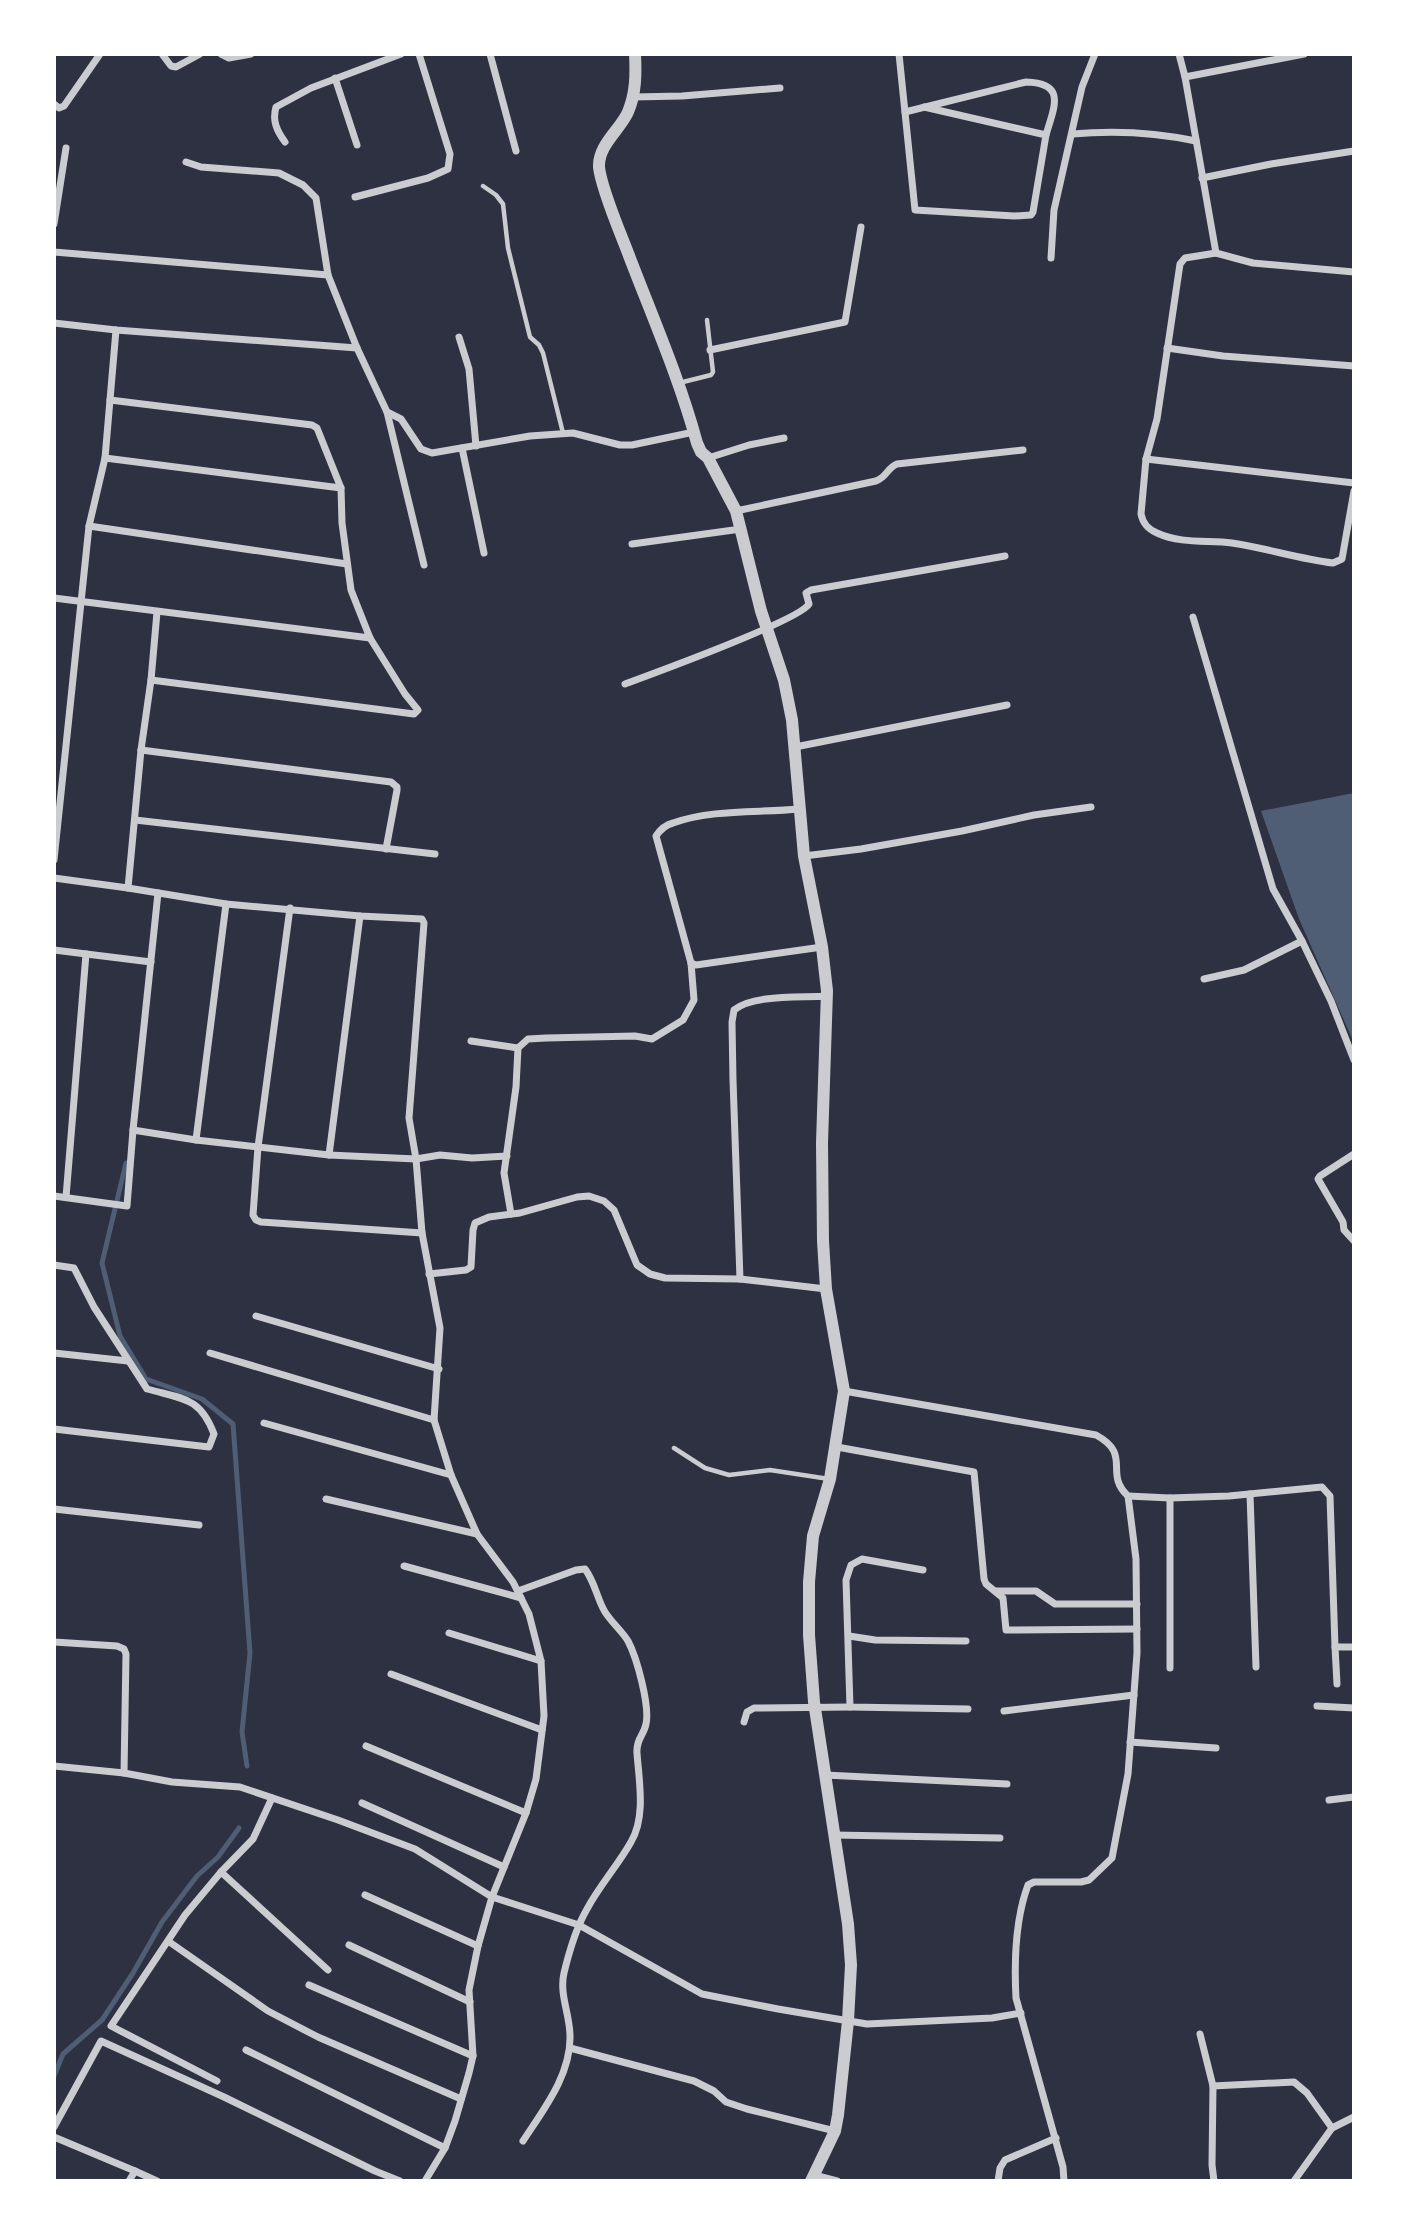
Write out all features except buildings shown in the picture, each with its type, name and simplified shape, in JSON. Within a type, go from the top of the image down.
[{"type":"street","points":[[54,104],[59,108],[64,106],[100,54]]},
{"type":"street","points":[[162,54],[170,66],[176,67],[200,54]]},
{"type":"street","points":[[221,54],[229,58],[251,54]]},
{"type":"street","points":[[285,142],[275,125],[276,107],[311,88],[401,54]]},
{"type":"street","points":[[355,197],[428,178],[448,169],[450,154],[419,54]]},
{"type":"street","points":[[490,54],[516,151]]},
{"type":"street","points":[[635,54],[636,75],[628,113],[600,153],[599,167],[619,230],[671,359],[701,452],[708,458],[736,511],[761,611],[784,680],[792,720],[804,856],[822,947],[827,996],[822,1143],[823,1241],[826,1289],[844,1391],[837,1447],[813,1536],[809,1582],[810,1658],[848,1923],[851,1965],[838,2115],[835,2131],[812,2178],[837,2181]]},
{"type":"street","points":[[899,54],[915,210],[1031,215],[1046,135],[1056,101],[1052,89],[1042,82],[1026,82],[905,112]]},
{"type":"street","points":[[1051,258],[1054,210],[1082,87],[1095,54]]},
{"type":"street","points":[[1179,54],[1216,253]]},
{"type":"street","points":[[1185,77],[1304,54]]},
{"type":"street","points":[[335,78],[356,145]]},
{"type":"street","points":[[633,97],[780,88]]},
{"type":"street","points":[[924,107],[1046,135]]},
{"type":"street","points":[[1072,134],[1109,131],[1159,133],[1196,141]]},
{"type":"street","points":[[54,224],[66,148]]},
{"type":"street","points":[[1202,178],[1354,151]]},
{"type":"street","points":[[186,162],[201,167],[279,173],[303,185],[316,198],[328,275],[357,348],[389,413],[424,565]]},
{"type":"street","points":[[710,350],[845,322],[861,227]]},
{"type":"street","points":[[54,252],[328,275]]},
{"type":"street","points":[[1354,272],[1253,262],[1216,253],[1185,258],[1180,264],[1157,419],[1146,459],[1141,514],[1148,528],[1158,534],[1178,539],[1234,543],[1333,563],[1342,559],[1354,491]]},
{"type":"street","points":[[54,323],[357,348]]},
{"type":"street","points":[[54,860],[89,526],[105,458],[116,330]]},
{"type":"street","points":[[459,337],[469,369],[476,446]]},
{"type":"street","points":[[1167,348],[1223,356],[1354,366]]},
{"type":"street","points":[[110,400],[312,425],[318,430],[341,488],[342,523],[351,590],[370,638],[405,694],[418,708],[414,715],[151,680]]},
{"type":"street","points":[[389,413],[400,418],[421,450],[432,453],[530,436],[581,435],[632,446],[694,432]]},
{"type":"street","points":[[708,458],[749,445],[784,438]]},
{"type":"street","points":[[462,448],[484,553]]},
{"type":"street","points":[[736,511],[876,481],[884,478],[891,467],[897,464],[1023,450]]},
{"type":"street","points":[[105,458],[341,488]]},
{"type":"street","points":[[1146,459],[1354,483]]},
{"type":"street","points":[[89,526],[347,564]]},
{"type":"street","points":[[632,544],[742,529]]},
{"type":"street","points":[[625,684],[767,628],[805,610],[809,604],[806,593],[811,590],[1004,556]]},
{"type":"street","points":[[54,598],[370,638]]},
{"type":"street","points":[[128,888],[157,612]]},
{"type":"street","points":[[1193,617],[1273,889],[1331,1001],[1354,1060]]},
{"type":"street","points":[[795,747],[1007,705]]},
{"type":"street","points":[[141,750],[391,782],[397,790],[386,849]]},
{"type":"street","points":[[804,856],[861,849],[1034,815],[1091,807]]},
{"type":"street","points":[[511,1214],[504,1173],[516,1087],[518,1048],[528,1039],[635,1036],[652,1038],[683,1020],[694,1000],[691,963],[656,836],[672,823],[708,816],[799,809]]},
{"type":"street","points":[[135,820],[435,854]]},
{"type":"street","points":[[54,878],[226,904],[422,919],[424,923],[410,1118],[422,1233],[440,1328],[434,1420],[451,1475],[477,1534],[520,1595],[529,1614],[541,1661],[544,1716],[536,1779],[526,1813],[492,1897],[478,1946],[469,1990],[473,2056],[445,2148],[425,2181]]},
{"type":"street","points":[[54,1196],[124,1206],[129,1203],[133,1130],[158,893]]},
{"type":"street","points":[[196,1140],[226,904]]},
{"type":"street","points":[[290,908],[258,1147],[253,1215],[261,1222],[422,1233]]},
{"type":"street","points":[[329,1154],[360,916]]},
{"type":"street","points":[[1204,979],[1244,970],[1302,941]]},
{"type":"street","points":[[691,963],[706,964],[822,947]]},
{"type":"street","points":[[54,950],[150,962]]},
{"type":"street","points":[[66,1197],[86,954]]},
{"type":"street","points":[[740,1279],[733,1080],[734,1010],[752,1000],[827,996]]},
{"type":"street","points":[[471,1041],[518,1048]]},
{"type":"street","points":[[133,1130],[196,1140],[329,1154],[416,1159],[440,1155],[472,1158],[507,1156]]},
{"type":"street","points":[[1354,1154],[1320,1175],[1318,1179],[1343,1222],[1344,1230],[1354,1241]]},
{"type":"street","points":[[429,1274],[467,1270],[471,1267],[475,1223],[489,1217],[534,1210],[589,1196],[604,1201],[614,1210],[642,1270],[665,1278],[740,1279],[826,1289]]},
{"type":"street","points":[[54,1265],[74,1268],[94,1307],[147,1389],[194,1402],[209,1422],[214,1434],[209,1447],[54,1429]]},
{"type":"street","points":[[256,1316],[439,1369]]},
{"type":"street","points":[[54,1353],[128,1362]]},
{"type":"street","points":[[210,1353],[434,1420]]},
{"type":"street","points":[[844,1391],[1096,1435],[1113,1446],[1118,1482],[1121,1490],[1128,1496],[1170,1498],[1322,1488],[1330,1496],[1338,1684]]},
{"type":"street","points":[[264,1423],[451,1475]]},
{"type":"street","points":[[837,1447],[974,1472],[984,1579],[986,1584],[1003,1598],[1006,1630],[1137,1629]]},
{"type":"street","points":[[1250,1494],[1256,1667]]},
{"type":"street","points":[[1064,2181],[1056,2138],[1016,1998],[1014,1973],[1017,1937],[1026,1887],[1034,1882],[1089,1880],[1112,1858],[1128,1774],[1137,1629],[1136,1559],[1128,1496]]},
{"type":"street","points":[[1170,1498],[1170,1668]]},
{"type":"street","points":[[326,1499],[477,1534]]},
{"type":"street","points":[[54,1510],[198,1525]]},
{"type":"street","points":[[850,1707],[846,1580],[851,1565],[863,1559],[923,1570]]},
{"type":"street","points":[[404,1566],[520,1595],[576,1570],[585,1569],[605,1612],[627,1640],[640,1668],[646,1724],[637,1747],[640,1800],[636,1829],[632,1841],[606,1878],[579,1925],[562,1984],[571,2034],[570,2048],[550,2101],[523,2141]]},
{"type":"street","points":[[996,1591],[1036,1591],[1055,1604],[1137,1604]]},
{"type":"street","points":[[449,1633],[541,1661]]},
{"type":"street","points":[[849,1636],[875,1640],[966,1641]]},
{"type":"street","points":[[54,1642],[117,1646],[125,1651],[124,1773]]},
{"type":"street","points":[[1335,1647],[1354,1647]]},
{"type":"street","points":[[391,1674],[542,1730]]},
{"type":"street","points":[[1004,1711],[1134,1695]]},
{"type":"street","points":[[1317,1706],[1354,1708]]},
{"type":"street","points":[[744,1721],[747,1712],[754,1708],[968,1709]]},
{"type":"street","points":[[1130,1742],[1216,1748]]},
{"type":"street","points":[[366,1746],[526,1813]]},
{"type":"street","points":[[54,1766],[124,1773],[172,1782],[240,1787],[272,1798],[415,1849],[492,1897],[579,1925],[702,1994],[867,2024],[992,2018],[1021,2013]]},
{"type":"street","points":[[825,1775],[1007,1784]]},
{"type":"street","points":[[1329,1800],[1354,1797]]},
{"type":"street","points":[[217,2081],[111,2026],[184,1915],[253,1839],[272,1798]]},
{"type":"street","points":[[362,1802],[504,1867]]},
{"type":"street","points":[[834,1835],[1000,1838]]},
{"type":"street","points":[[221,1872],[328,1970]]},
{"type":"street","points":[[365,1895],[478,1946]]},
{"type":"street","points":[[169,1941],[268,2011],[318,2037],[461,2099]]},
{"type":"street","points":[[349,1945],[470,2002]]},
{"type":"street","points":[[309,1985],[473,2056]]},
{"type":"street","points":[[1200,2034],[1213,2086],[1214,2181]]},
{"type":"street","points":[[54,2127],[101,2041],[224,2097],[363,2166],[400,2181]]},
{"type":"street","points":[[570,2048],[694,2081],[737,2106],[835,2131]]},
{"type":"street","points":[[246,2050],[445,2148]]},
{"type":"street","points":[[1213,2086],[1294,2082],[1307,2093],[1332,2127]]},
{"type":"street","points":[[1294,2181],[1332,2127],[1354,2117]]},
{"type":"street","points":[[54,2137],[156,2181]]},
{"type":"street","points":[[998,2181],[1004,2160],[1056,2138]]},
{"type":"street","points":[[129,2181],[135,2171]]},
{"type":"lane","points":[[483,186],[503,204],[508,248],[530,337],[543,353],[564,434]]},
{"type":"lane","points":[[678,383],[711,375],[713,372],[707,320]]},
{"type":"lane","points":[[674,1448],[705,1468],[729,1475],[771,1470],[830,1479]]},
{"type":"water","points":[[1354,793],[1354,1043],[1299,919],[1261,811]]},
{"type":"waterway","points":[[126,1163],[102,1263],[120,1336],[146,1379],[202,1399],[233,1424],[250,1653],[242,1732],[247,1766]]},
{"type":"waterway","points":[[54,2076],[63,2054],[102,2020],[162,1922],[197,1876],[218,1857],[239,1828]]}]
